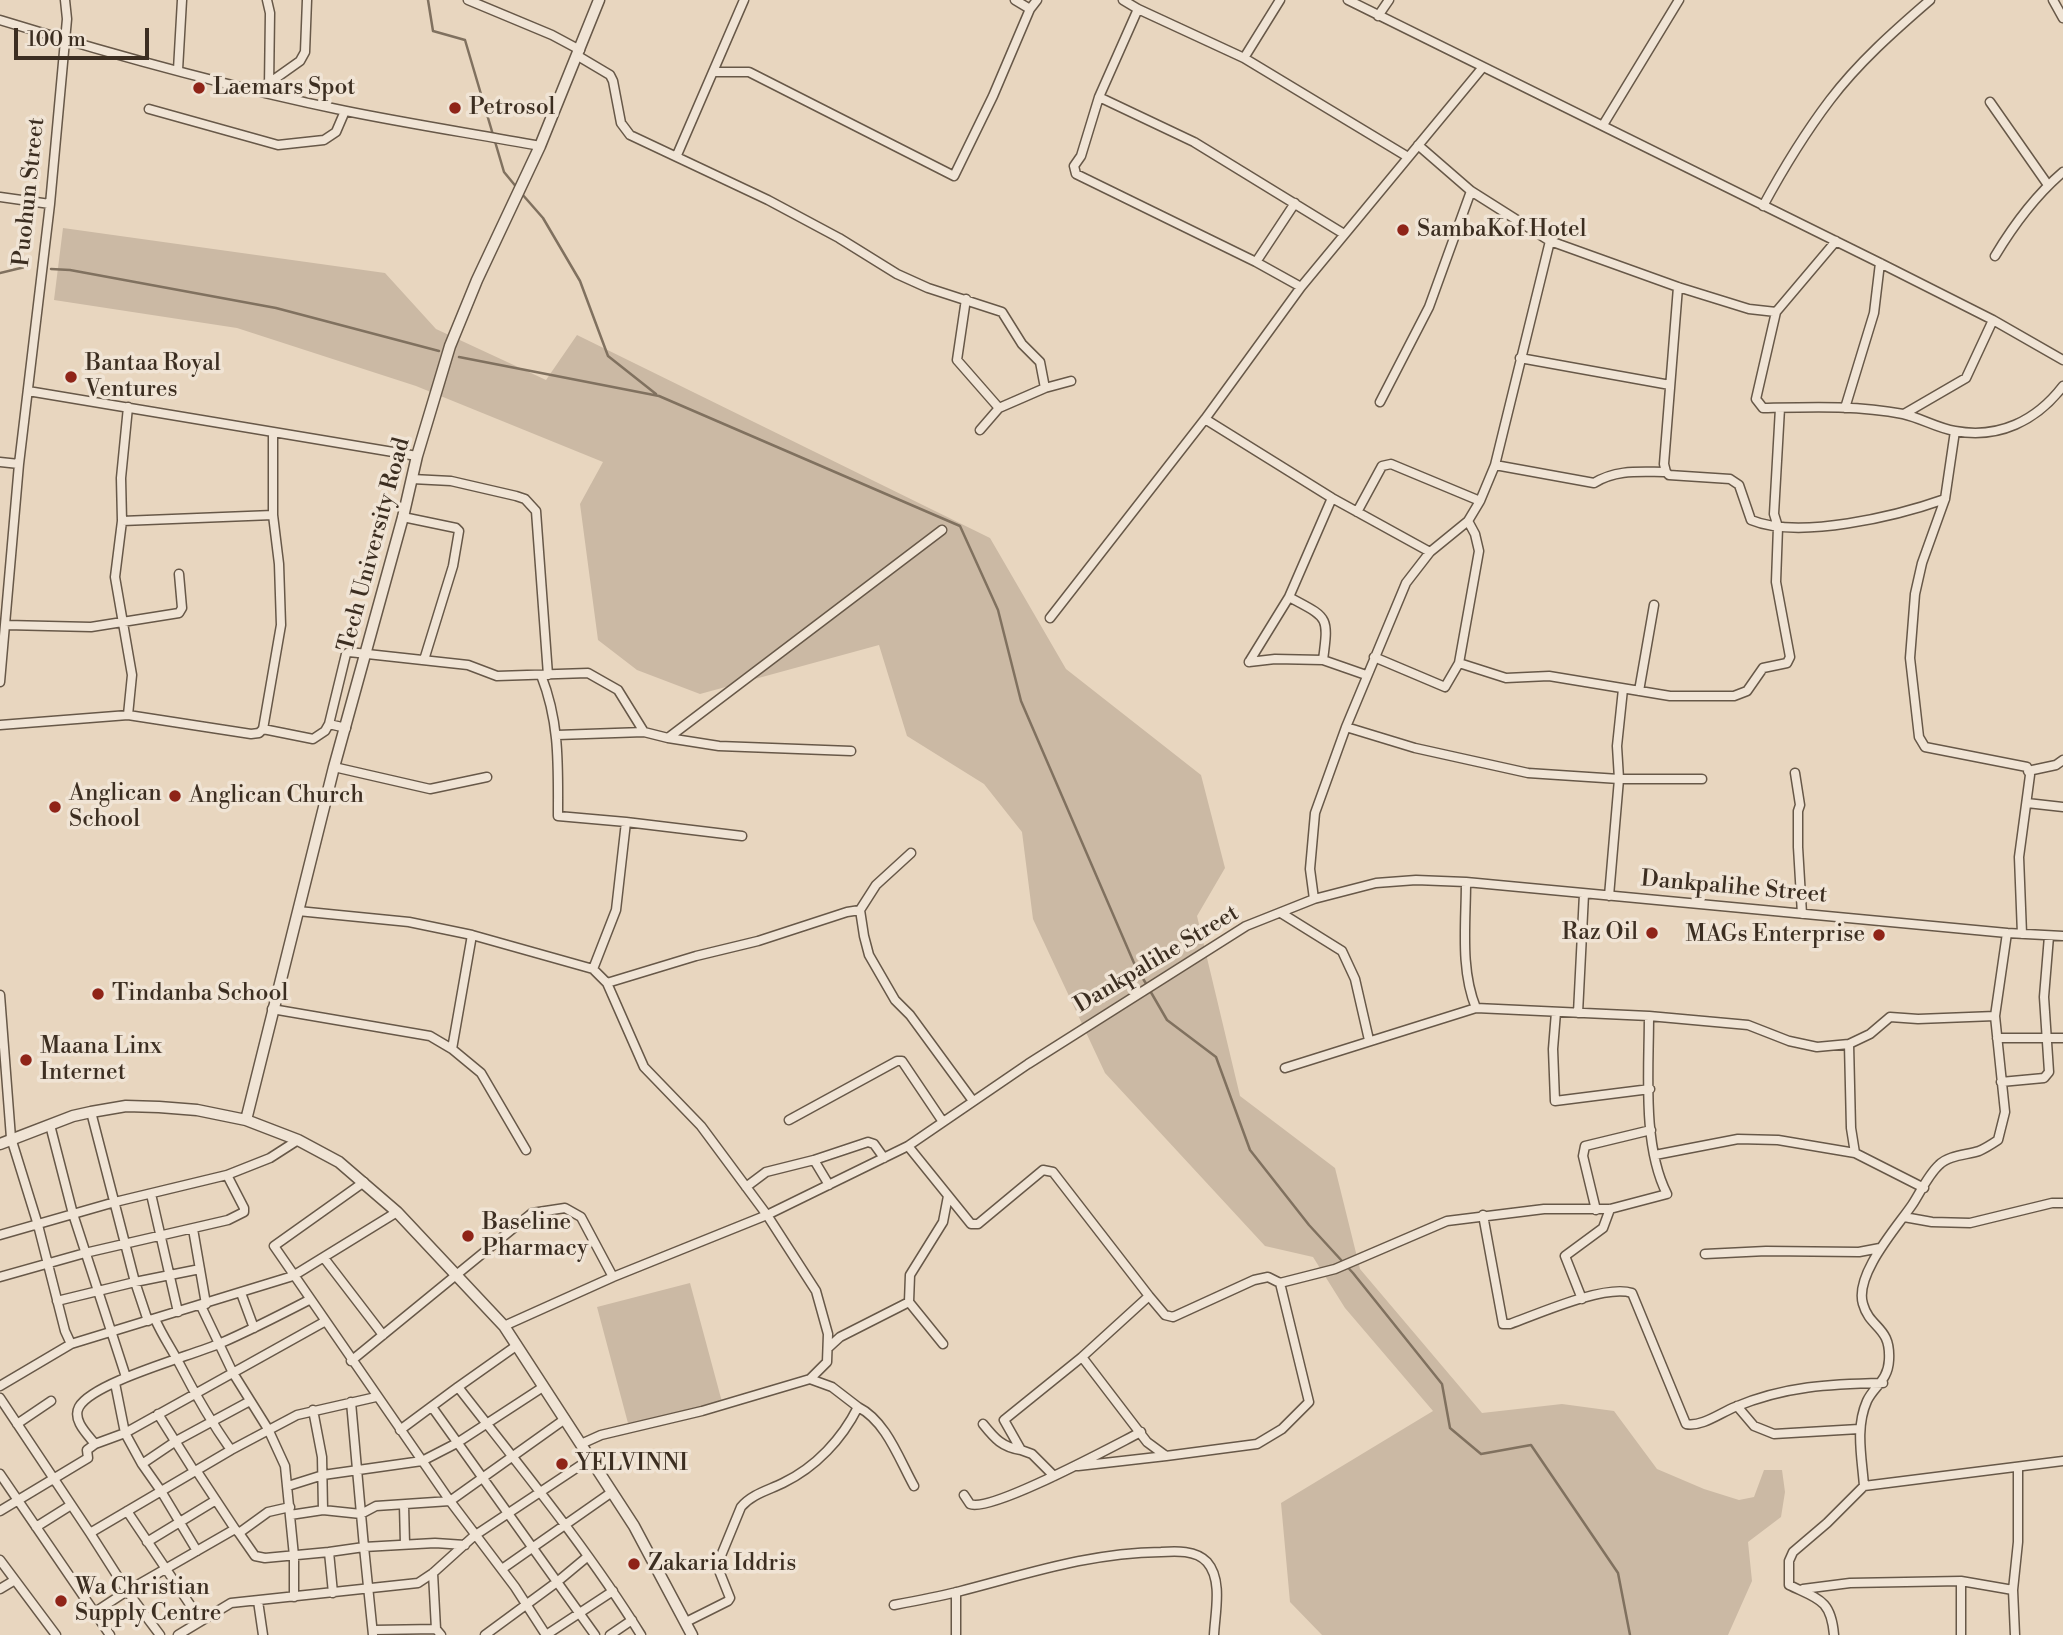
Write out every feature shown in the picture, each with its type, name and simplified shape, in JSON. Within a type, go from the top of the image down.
[{"type":"street","name":"Puohun Street","points":[[0,682],[19,464],[50,204],[68,19],[65,0]]},
{"type":"street","points":[[177,70],[182,0]]},
{"type":"street","points":[[267,0],[270,13],[269,88]]},
{"type":"street","points":[[269,88],[300,61],[305,52],[307,0]]},
{"type":"street","points":[[468,0],[552,35],[610,75],[621,123],[630,135],[677,155],[839,238],[897,274],[928,288],[1002,312],[1021,344],[1040,362],[1045,388]]},
{"type":"street","name":"Tech University Road","points":[[246,1120],[334,767],[403,517],[417,456],[454,335],[540,146],[599,0]]},
{"type":"street","points":[[677,155],[744,0]]},
{"type":"street","points":[[1014,0],[1030,9]]},
{"type":"street","points":[[713,72],[749,72],[954,176],[993,96],[1030,9],[1037,0]]},
{"type":"street","points":[[1123,0],[1244,58],[1408,158]]},
{"type":"street","points":[[1244,58],[1280,0]]},
{"type":"street","points":[[1348,0],[1880,263],[1993,320],[2063,360]]},
{"type":"street","points":[[1378,16],[1389,0]]},
{"type":"street","points":[[1603,125],[1679,0]]},
{"type":"street","points":[[1763,206],[1788,160],[1831,98],[1887,37],[1930,0]]},
{"type":"street","points":[[2053,0],[2063,18]]},
{"type":"street","points":[[1138,9],[1099,97],[1081,156],[1073,166],[1076,174],[1256,262],[1301,287]]},
{"type":"street","points":[[0,20],[177,70],[269,88],[345,111],[540,146]]},
{"type":"street","points":[[1050,618],[1205,419],[1301,287],[1483,67]]},
{"type":"street","points":[[1099,97],[1194,142],[1344,234]]},
{"type":"street","points":[[1990,102],[2048,185]]},
{"type":"street","points":[[149,109],[278,145],[324,140],[336,132],[345,111]]},
{"type":"street","points":[[1418,145],[1471,191],[1549,241],[1678,287],[1749,309],[1776,312]]},
{"type":"street","points":[[1995,256],[2004,240],[2048,185],[2063,172]]},
{"type":"street","points":[[1380,402],[1429,307],[1471,191]]},
{"type":"street","points":[[0,197],[50,204]]},
{"type":"street","points":[[1256,262],[1295,203]]},
{"type":"street","points":[[1314,899],[1310,869],[1315,813],[1366,675],[1406,583],[1430,552],[1468,521],[1496,465],[1549,241]]},
{"type":"street","points":[[1836,241],[1776,312],[1756,400],[1763,408],[1844,408],[1904,414],[1955,432],[2001,432],[2029,418],[2053,399],[2063,386]]},
{"type":"street","points":[[1844,408],[1874,313],[1880,263]]},
{"type":"street","points":[[1666,472],[1664,464],[1678,287]]},
{"type":"street","points":[[966,299],[957,360],[999,408]]},
{"type":"street","points":[[1904,414],[1966,377],[1993,320]]},
{"type":"street","points":[[1520,358],[1670,385]]},
{"type":"street","points":[[980,430],[999,408],[1045,388],[1071,381]]},
{"type":"street","points":[[28,391],[417,456]]},
{"type":"street","points":[[128,407],[121,478],[122,521],[115,578],[132,675],[128,715]]},
{"type":"street","points":[[1459,663],[1486,674],[1507,678],[1549,677],[1670,696],[1734,696],[1747,691],[1763,668],[1790,661],[1776,582],[1778,527],[1774,514],[1780,408]]},
{"type":"street","points":[[1205,419],[1332,498],[1430,552]]},
{"type":"street","points":[[0,725],[128,715],[251,734],[259,733],[263,729],[281,625],[279,564],[273,515],[273,432]]},
{"type":"street","points":[[1955,432],[1945,499],[1922,564],[1915,594],[1910,658],[1919,737],[1924,747],[2027,767],[2026,803],[2019,857],[2022,934]]},
{"type":"street","points":[[0,462],[19,464]]},
{"type":"street","points":[[1357,512],[1382,466],[1391,464],[1480,501]]},
{"type":"street","points":[[1496,465],[1594,483],[1607,475],[1627,472],[1666,472],[1669,475],[1730,479],[1739,485],[1751,520],[1778,527],[1827,526],[1920,508],[1945,499]]},
{"type":"street","points":[[412,479],[451,481],[516,496],[525,499],[536,511],[544,675],[557,734],[558,816],[742,836]]},
{"type":"street","points":[[1332,498],[1289,597],[1249,663],[1275,659],[1322,660],[1366,675]]},
{"type":"street","points":[[122,521],[273,515]]},
{"type":"street","points":[[403,517],[456,528],[459,531],[453,566],[424,660]]},
{"type":"street","points":[[1374,657],[1445,687],[1459,663],[1479,551],[1468,521]]},
{"type":"street","points":[[668,738],[942,530]]},
{"type":"street","points":[[6,625],[91,627],[181,612],[179,573]]},
{"type":"street","points":[[1289,597],[1321,614],[1325,620],[1326,635],[1322,660]]},
{"type":"street","points":[[1639,691],[1654,605]]},
{"type":"street","points":[[263,729],[313,738],[326,732],[346,654],[349,652],[468,665],[497,676],[588,673],[618,690],[644,732]]},
{"type":"street","points":[[1609,896],[1619,779],[1617,746],[1623,689]]},
{"type":"street","points":[[329,724],[346,727]]},
{"type":"street","points":[[1346,727],[1415,748],[1528,773],[1619,779],[1702,779]]},
{"type":"street","points":[[557,734],[644,732],[719,746],[851,751]]},
{"type":"street","points":[[2028,771],[2056,765],[2063,760]]},
{"type":"street","points":[[334,767],[430,789],[487,777]]},
{"type":"street","points":[[1795,773],[1800,805],[1801,914]]},
{"type":"street","points":[[2026,803],[2063,807]]},
{"type":"street","points":[[593,969],[616,910],[626,822]]},
{"type":"street","points":[[911,853],[876,885],[860,910],[869,955],[895,1000],[910,1015],[973,1101]]},
{"type":"street","name":"Dankpalihe Street","points":[[504,1326],[613,1277],[767,1215],[908,1146],[973,1101],[1246,926],[1314,899],[1376,883],[1416,880],[1466,882],[2063,936]]},
{"type":"street","points":[[1466,882],[1465,953],[1468,989],[1476,1008]]},
{"type":"street","points":[[1578,1013],[1584,894]]},
{"type":"street","points":[[607,983],[860,910]]},
{"type":"street","points":[[298,911],[409,922],[472,935],[593,969],[607,983],[644,1067],[701,1126],[767,1215],[816,1291],[828,1334],[828,1348],[827,1362],[810,1379],[702,1411],[601,1435],[581,1444]]},
{"type":"street","points":[[1281,913],[1342,951],[1354,979],[1369,1040]]},
{"type":"street","points":[[1864,1486],[1860,1429],[1869,1398],[1883,1382],[1889,1363],[1889,1343],[1884,1331],[1873,1321],[1863,1303],[1863,1286],[1880,1248],[1939,1164],[1981,1150],[1998,1140],[2005,1112],[1995,1016],[2007,933]]},
{"type":"street","points":[[452,1049],[472,935]]},
{"type":"street","points":[[2001,1082],[2048,1077],[2050,1066],[2044,997],[2049,936]]},
{"type":"street","points":[[0,995],[11,1138],[71,1345]]},
{"type":"street","points":[[1284,1068],[1476,1008],[1649,1016],[1748,1025],[1789,1041],[1817,1047],[1849,1044],[1870,1034],[1890,1017],[1995,1016]]},
{"type":"street","points":[[272,1009],[430,1036],[452,1049],[481,1073],[526,1150]]},
{"type":"street","points":[[1556,1013],[1553,1049],[1555,1101],[1650,1089]]},
{"type":"street","points":[[908,1146],[971,1224],[978,1224],[1043,1170],[1053,1172],[1149,1296],[1166,1315],[1173,1317],[1254,1280],[1268,1277],[1280,1283],[1335,1269],[1447,1221],[1544,1209],[1610,1209],[1667,1195],[1659,1178],[1651,1130],[1649,1016]]},
{"type":"street","points":[[1997,1038],[2063,1038]]},
{"type":"street","points":[[1849,1044],[1851,1128],[1855,1153]]},
{"type":"street","points":[[789,1120],[897,1061],[902,1061],[943,1122]]},
{"type":"street","points":[[0,1144],[91,1112],[126,1106],[159,1107],[197,1110],[246,1120],[298,1140],[339,1162],[397,1212],[504,1326],[646,1546],[692,1635]]},
{"type":"street","points":[[91,1112],[135,1282],[151,1320],[178,1360],[211,1422],[231,1450]]},
{"type":"street","points":[[50,1125],[73,1214],[126,1377]]},
{"type":"street","points":[[1596,1210],[1583,1156],[1585,1146],[1651,1130]]},
{"type":"street","points":[[1655,1155],[1750,1138],[1778,1140],[1855,1153],[1924,1188]]},
{"type":"street","points":[[0,1236],[114,1202],[227,1175],[270,1158],[298,1140]]},
{"type":"street","points":[[746,1187],[766,1172],[868,1142],[874,1143],[884,1158]]},
{"type":"street","points":[[814,1160],[828,1185]]},
{"type":"street","points":[[0,1277],[85,1253],[228,1220],[244,1212],[227,1175]]},
{"type":"street","points":[[364,1182],[274,1247],[376,1397],[474,1536],[502,1569],[546,1635],[613,1591]]},
{"type":"street","points":[[151,1194],[178,1312]]},
{"type":"street","points":[[943,1344],[909,1302],[910,1275],[943,1222],[948,1196]]},
{"type":"street","points":[[1904,1217],[1932,1222],[1970,1223],[2052,1203],[2063,1203]]},
{"type":"street","points":[[351,1361],[531,1213],[565,1208],[581,1217],[613,1277]]},
{"type":"street","points":[[1581,1299],[1564,1259],[1566,1253],[1603,1228],[1610,1209]]},
{"type":"street","points":[[0,1386],[71,1345],[293,1276],[397,1212]]},
{"type":"street","points":[[1483,1215],[1503,1324],[1510,1324],[1581,1299],[1615,1292],[1632,1293],[1686,1424],[1694,1426],[1737,1406],[1791,1388],[1883,1382]]},
{"type":"street","points":[[193,1228],[203,1305],[233,1373],[268,1429],[285,1466],[294,1556],[295,1597]]},
{"type":"street","points":[[1705,1254],[1766,1251],[1859,1252],[1880,1248]]},
{"type":"street","points":[[324,1258],[383,1335]]},
{"type":"street","points":[[57,1301],[200,1269]]},
{"type":"street","points":[[1071,1467],[1257,1444],[1282,1429],[1309,1402],[1280,1283]]},
{"type":"street","points":[[241,1293],[254,1328]]},
{"type":"street","points":[[1021,1450],[1004,1420],[1082,1357],[1149,1296]]},
{"type":"street","points":[[95,1444],[77,1420],[78,1409],[88,1396],[126,1377],[219,1344],[309,1300]]},
{"type":"street","points":[[828,1348],[840,1337],[909,1302]]},
{"type":"street","points":[[0,1511],[88,1458],[87,1450],[95,1444],[125,1433],[324,1322]]},
{"type":"street","points":[[400,1430],[516,1346]]},
{"type":"street","points":[[1082,1357],[1147,1442],[1166,1456]]},
{"type":"street","points":[[810,1379],[832,1387],[871,1414],[888,1438],[914,1486]]},
{"type":"street","points":[[115,1383],[125,1433],[197,1551]]},
{"type":"street","points":[[458,1387],[514,1455],[613,1591],[641,1635]]},
{"type":"street","points":[[288,1486],[323,1475],[422,1461],[457,1443],[542,1387]]},
{"type":"street","points":[[90,1533],[268,1429],[313,1410],[376,1397]]},
{"type":"street","points":[[0,1398],[127,1591],[160,1635]]},
{"type":"street","points":[[17,1424],[51,1401]]},
{"type":"street","points":[[142,1464],[176,1441],[250,1401]]},
{"type":"street","points":[[351,1402],[374,1632],[439,1632],[433,1573]]},
{"type":"street","points":[[1737,1406],[1754,1426],[1774,1434],[1860,1429]]},
{"type":"street","points":[[432,1407],[595,1635]]},
{"type":"street","points":[[686,1622],[730,1598],[718,1563],[741,1507],[747,1500],[787,1481],[816,1461],[837,1441],[858,1407]]},
{"type":"street","points":[[313,1410],[323,1475],[323,1510]]},
{"type":"street","points":[[158,1414],[258,1558],[405,1544],[465,1545]]},
{"type":"street","points":[[95,1612],[127,1591],[268,1512],[323,1510],[361,1514],[376,1506],[450,1501],[565,1419]]},
{"type":"street","points":[[983,1424],[995,1439],[1006,1447],[1032,1454],[1054,1476]]},
{"type":"street","points":[[964,1495],[970,1504],[981,1505],[1054,1476],[1141,1432]]},
{"type":"street","points":[[178,1635],[231,1603],[418,1583],[474,1536],[590,1459]]},
{"type":"street","points":[[1834,1635],[1833,1621],[1827,1606],[1820,1599],[1789,1585],[1791,1556],[1864,1486],[2063,1461]]},
{"type":"street","points":[[2015,1635],[2013,1590],[2018,1542],[2018,1467]]},
{"type":"street","points":[[0,1474],[110,1635]]},
{"type":"street","points":[[502,1569],[612,1492]]},
{"type":"street","points":[[147,1542],[216,1500]]},
{"type":"street","points":[[36,1527],[71,1505]]},
{"type":"street","points":[[404,1505],[405,1544]]},
{"type":"street","points":[[127,1511],[201,1620]]},
{"type":"street","points":[[894,1605],[1100,1556],[1177,1551],[1206,1560],[1212,1571],[1217,1590],[1214,1635]]},
{"type":"street","points":[[329,1552],[333,1594]]},
{"type":"street","points":[[486,1635],[587,1557]]},
{"type":"street","points":[[0,1560],[54,1634]]},
{"type":"street","points":[[0,1589],[15,1580]]},
{"type":"street","points":[[1800,1589],[1850,1583],[1961,1581],[2013,1590]]},
{"type":"street","points":[[1961,1581],[1961,1635]]},
{"type":"street","points":[[956,1635],[957,1592]]},
{"type":"street","points":[[258,1601],[263,1635]]},
{"type":"street","points":[[610,1635],[632,1620]]},
{"type":"shaded area","points":[[63,228],[385,273],[436,329],[546,380],[577,335],[990,538],[1066,669],[1201,775],[1225,868],[1197,916],[1240,1096],[1335,1168],[1360,1269],[1482,1413],[1562,1404],[1614,1411],[1657,1469],[1739,1500],[1754,1497],[1764,1470],[1782,1470],[1785,1492],[1781,1517],[1748,1542],[1752,1581],[1728,1635],[1322,1635],[1290,1602],[1281,1503],[1433,1411],[1345,1308],[1313,1257],[1265,1246],[1105,1073],[1033,919],[1022,832],[984,784],[907,736],[879,645],[700,694],[637,670],[598,640],[580,504],[603,462],[416,386],[237,328],[54,300]]},
{"type":"shaded area","points":[[690,1283],[722,1402],[629,1427],[597,1307]]},
{"type":"waterway","points":[[428,0],[433,31],[465,40],[504,172],[518,189]]},
{"type":"waterway","points":[[522,194],[543,218],[580,281],[608,356],[656,394]]},
{"type":"waterway","points":[[0,273],[29,266]]},
{"type":"waterway","points":[[51,269],[70,270],[276,308],[439,351]]},
{"type":"waterway","points":[[459,357],[659,396],[960,526],[998,610],[1021,701],[1134,963],[1167,1020],[1216,1057],[1250,1150],[1442,1384],[1450,1428],[1481,1454],[1531,1445],[1618,1573],[1630,1635]]},
{"type":"place","name":"Laemars Spot","points":[[199,88]]},
{"type":"place","name":"Petrosol","points":[[455,108]]},
{"type":"place","name":"SambaKof Hotel","points":[[1403,230]]},
{"type":"place","name":"Bantaa Royal Ventures","points":[[71,377]]},
{"type":"place","name":"Anglican Church","points":[[175,796]]},
{"type":"place","name":"Anglican School","points":[[55,807]]},
{"type":"place","name":"Raz Oil","points":[[1652,933]]},
{"type":"place","name":"MAGs Enterprise","points":[[1879,935]]},
{"type":"place","name":"Tindanba School","points":[[98,994]]},
{"type":"place","name":"Maana Linx Internet","points":[[26,1060]]},
{"type":"place","name":"Baseline Pharmacy","points":[[468,1236]]},
{"type":"place","name":"YELVINNI","points":[[562,1464]]},
{"type":"place","name":"Zakaria Iddris","points":[[634,1564]]},
{"type":"place","name":"Wa Christian Supply Centre","points":[[61,1601]]}]
